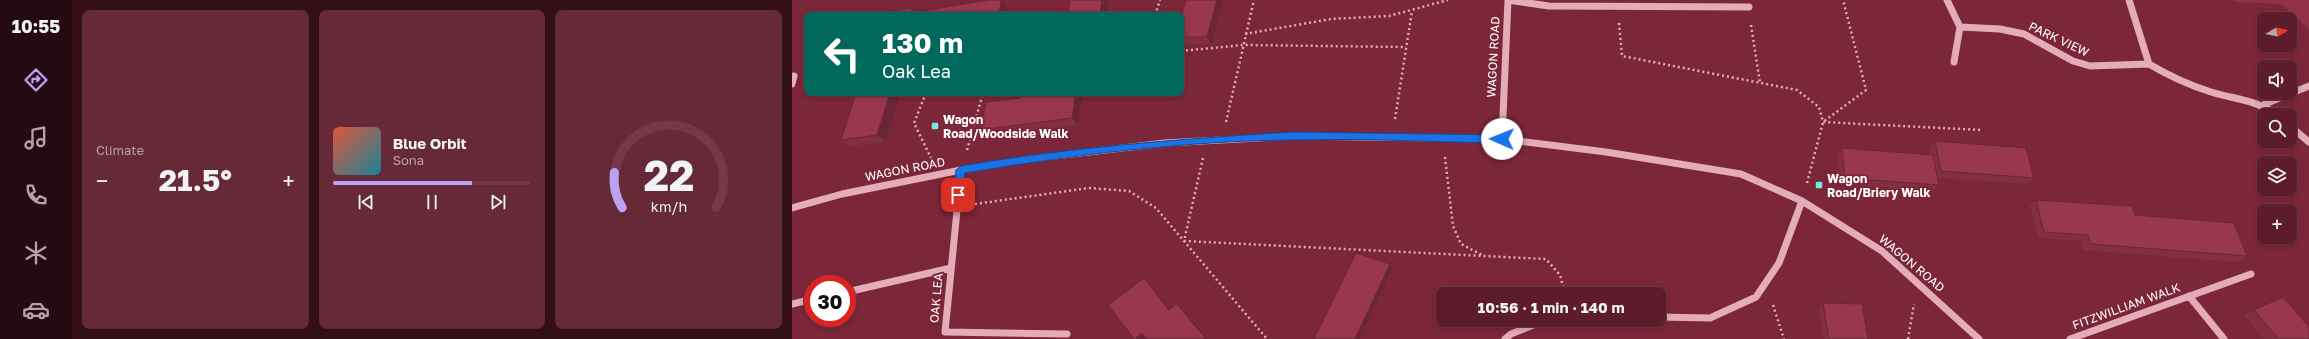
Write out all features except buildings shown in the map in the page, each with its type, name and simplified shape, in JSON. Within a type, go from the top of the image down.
[{"type":"street","name":"WAGON ROAD","points":[[1502,139],[1508,0],[1549,6],[1749,7]]},
{"type":"street","points":[[1947,0],[1960,27],[1954,62]]},
{"type":"street","points":[[2129,0],[2149,64],[2168,76],[2191,85],[2232,98],[2265,104],[2269,108]]},
{"type":"street","name":"PARK VIEW","points":[[1960,27],[1999,30],[2023,34],[2070,60],[2091,66],[2132,63],[2149,64]]},
{"type":"street","points":[[792,84],[794,76]]},
{"type":"street","points":[[2265,104],[2309,86]]},
{"type":"street","points":[[2297,132],[2309,142]]},
{"type":"street","name":"WAGON ROAD","points":[[792,208],[842,194],[961,170],[1037,158],[1165,143],[1293,136],[1502,139],[1606,152],[1741,174],[1802,201],[1882,251],[1979,339]]},
{"type":"street","name":"OAK LEA","points":[[961,170],[945,332],[1066,334]]},
{"type":"street","points":[[1666,317],[1710,318],[1756,297],[1779,263],[1802,201]]},
{"type":"street","points":[[856,290],[951,268]]},
{"type":"street","name":"FITZWILLIAM WALK","points":[[2070,339],[2251,274]]},
{"type":"street","name":"FITZWILLIAM WALK","points":[[2189,296],[2224,339]]},
{"type":"street","points":[[792,304],[804,302]]},
{"type":"street","points":[[1506,339],[1511,334],[1528,327]]},
{"type":"path","points":[[1156,12],[1160,0]]},
{"type":"path","points":[[1222,140],[1254,0]]},
{"type":"path","points":[[1245,34],[1331,19],[1388,16],[1412,11],[1448,0]]},
{"type":"path","points":[[1823,122],[1866,90],[1843,0]]},
{"type":"path","points":[[1618,7],[1622,56],[1797,90],[1818,107],[1823,122],[1802,201]]},
{"type":"path","points":[[1749,7],[1760,83]]},
{"type":"path","points":[[1392,138],[1412,11]]},
{"type":"path","points":[[1184,51],[1243,45],[1406,47]]},
{"type":"path","points":[[925,96],[914,123],[939,175]]},
{"type":"path","points":[[961,170],[982,96]]},
{"type":"path","points":[[1823,122],[1981,130]]},
{"type":"path","points":[[1443,138],[1453,226],[1461,244],[1484,256]]},
{"type":"path","points":[[1184,242],[1207,141]]},
{"type":"path","points":[[957,207],[1090,188],[1129,191],[1156,208],[1267,339]]},
{"type":"path","points":[[1184,242],[1546,259],[1560,275],[1563,287]]},
{"type":"path","points":[[1766,282],[1784,339]]},
{"type":"path","points":[[1908,339],[1918,283]]},
{"type":"shaded area","points":[[2232,0],[2309,0],[2309,29],[2297,18],[2297,12],[2290,12],[2281,4],[2235,2]]},
{"type":"place","name":"Wagon Road/Woodside Walk","points":[[935,126]]},
{"type":"place","name":"Wagon Road/Briery Walk","points":[[1819,185]]},
{"type":"route","points":[[958,195],[961,170],[1029,158],[1165,143],[1293,136],[1502,139]]}]
